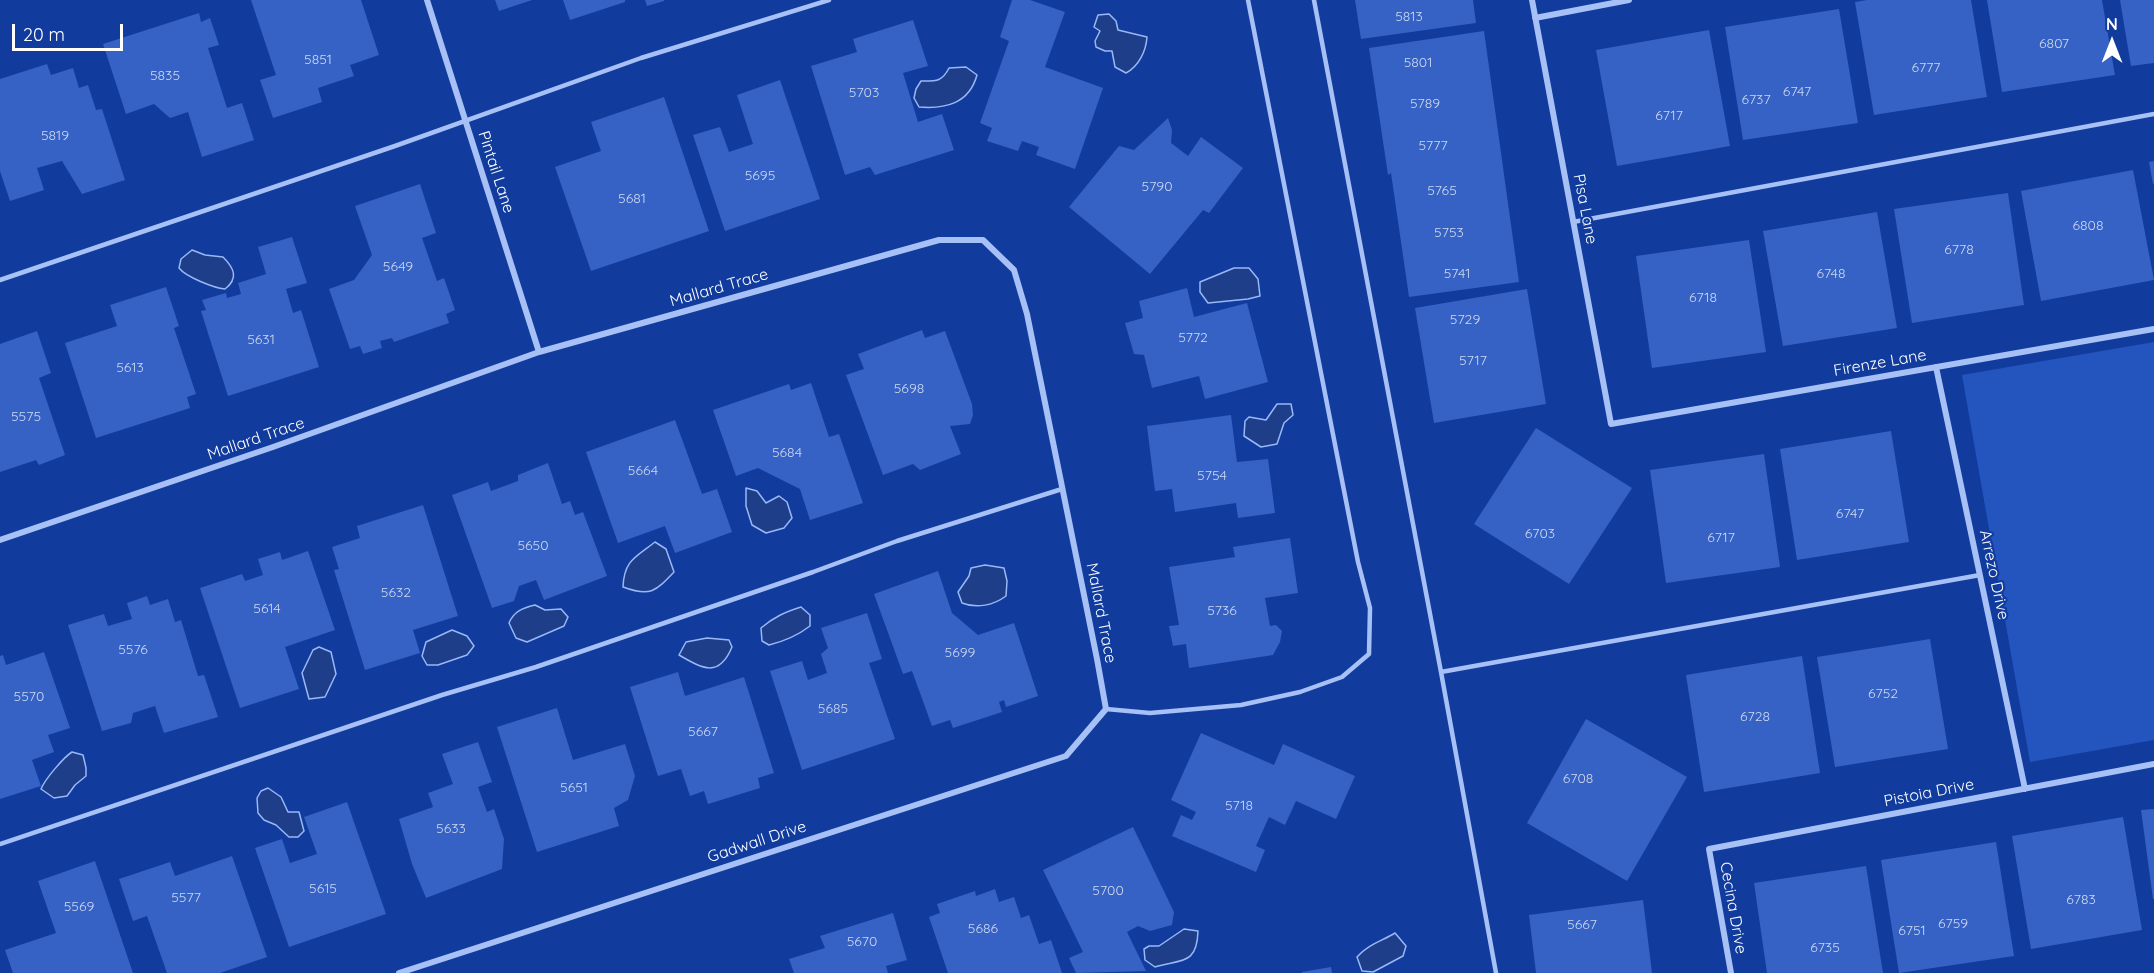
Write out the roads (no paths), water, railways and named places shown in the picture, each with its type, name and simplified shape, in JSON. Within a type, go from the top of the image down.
[{"type":"street","name":"Pintail Lane","points":[[428,0],[539,352]]},
{"type":"street","name":"Pisa Lane","points":[[1532,0],[1611,424]]},
{"type":"street","points":[[1535,18],[1629,0]]},
{"type":"street","name":"Mallard Trace","points":[[0,540],[273,447],[539,352],[939,240],[983,240],[1014,270],[1027,314],[1106,709]]},
{"type":"street","name":"Firenze Lane","points":[[1611,424],[2154,329]]},
{"type":"street","name":"Arrezo Drive","points":[[1936,367],[2025,789]]},
{"type":"street","name":"Gadwall Drive","points":[[399,973],[1066,756],[1106,709]]},
{"type":"street","name":"Pistoia Drive","points":[[1709,849],[2154,764]]},
{"type":"street","name":"Cecina Drive","points":[[1709,849],[1731,973]]},
{"type":"lane","points":[[0,280],[466,121],[641,58],[829,0]]},
{"type":"lane","points":[[1106,709],[1150,713],[1240,705],[1300,692],[1342,677],[1369,654],[1370,608],[1358,562],[1248,0]]},
{"type":"lane","points":[[1314,0],[1496,973]]},
{"type":"lane","points":[[1574,222],[2154,114]]},
{"type":"lane","points":[[0,844],[442,695],[536,667],[897,541],[1062,489]]},
{"type":"lane","points":[[1441,672],[1980,575]]}]
